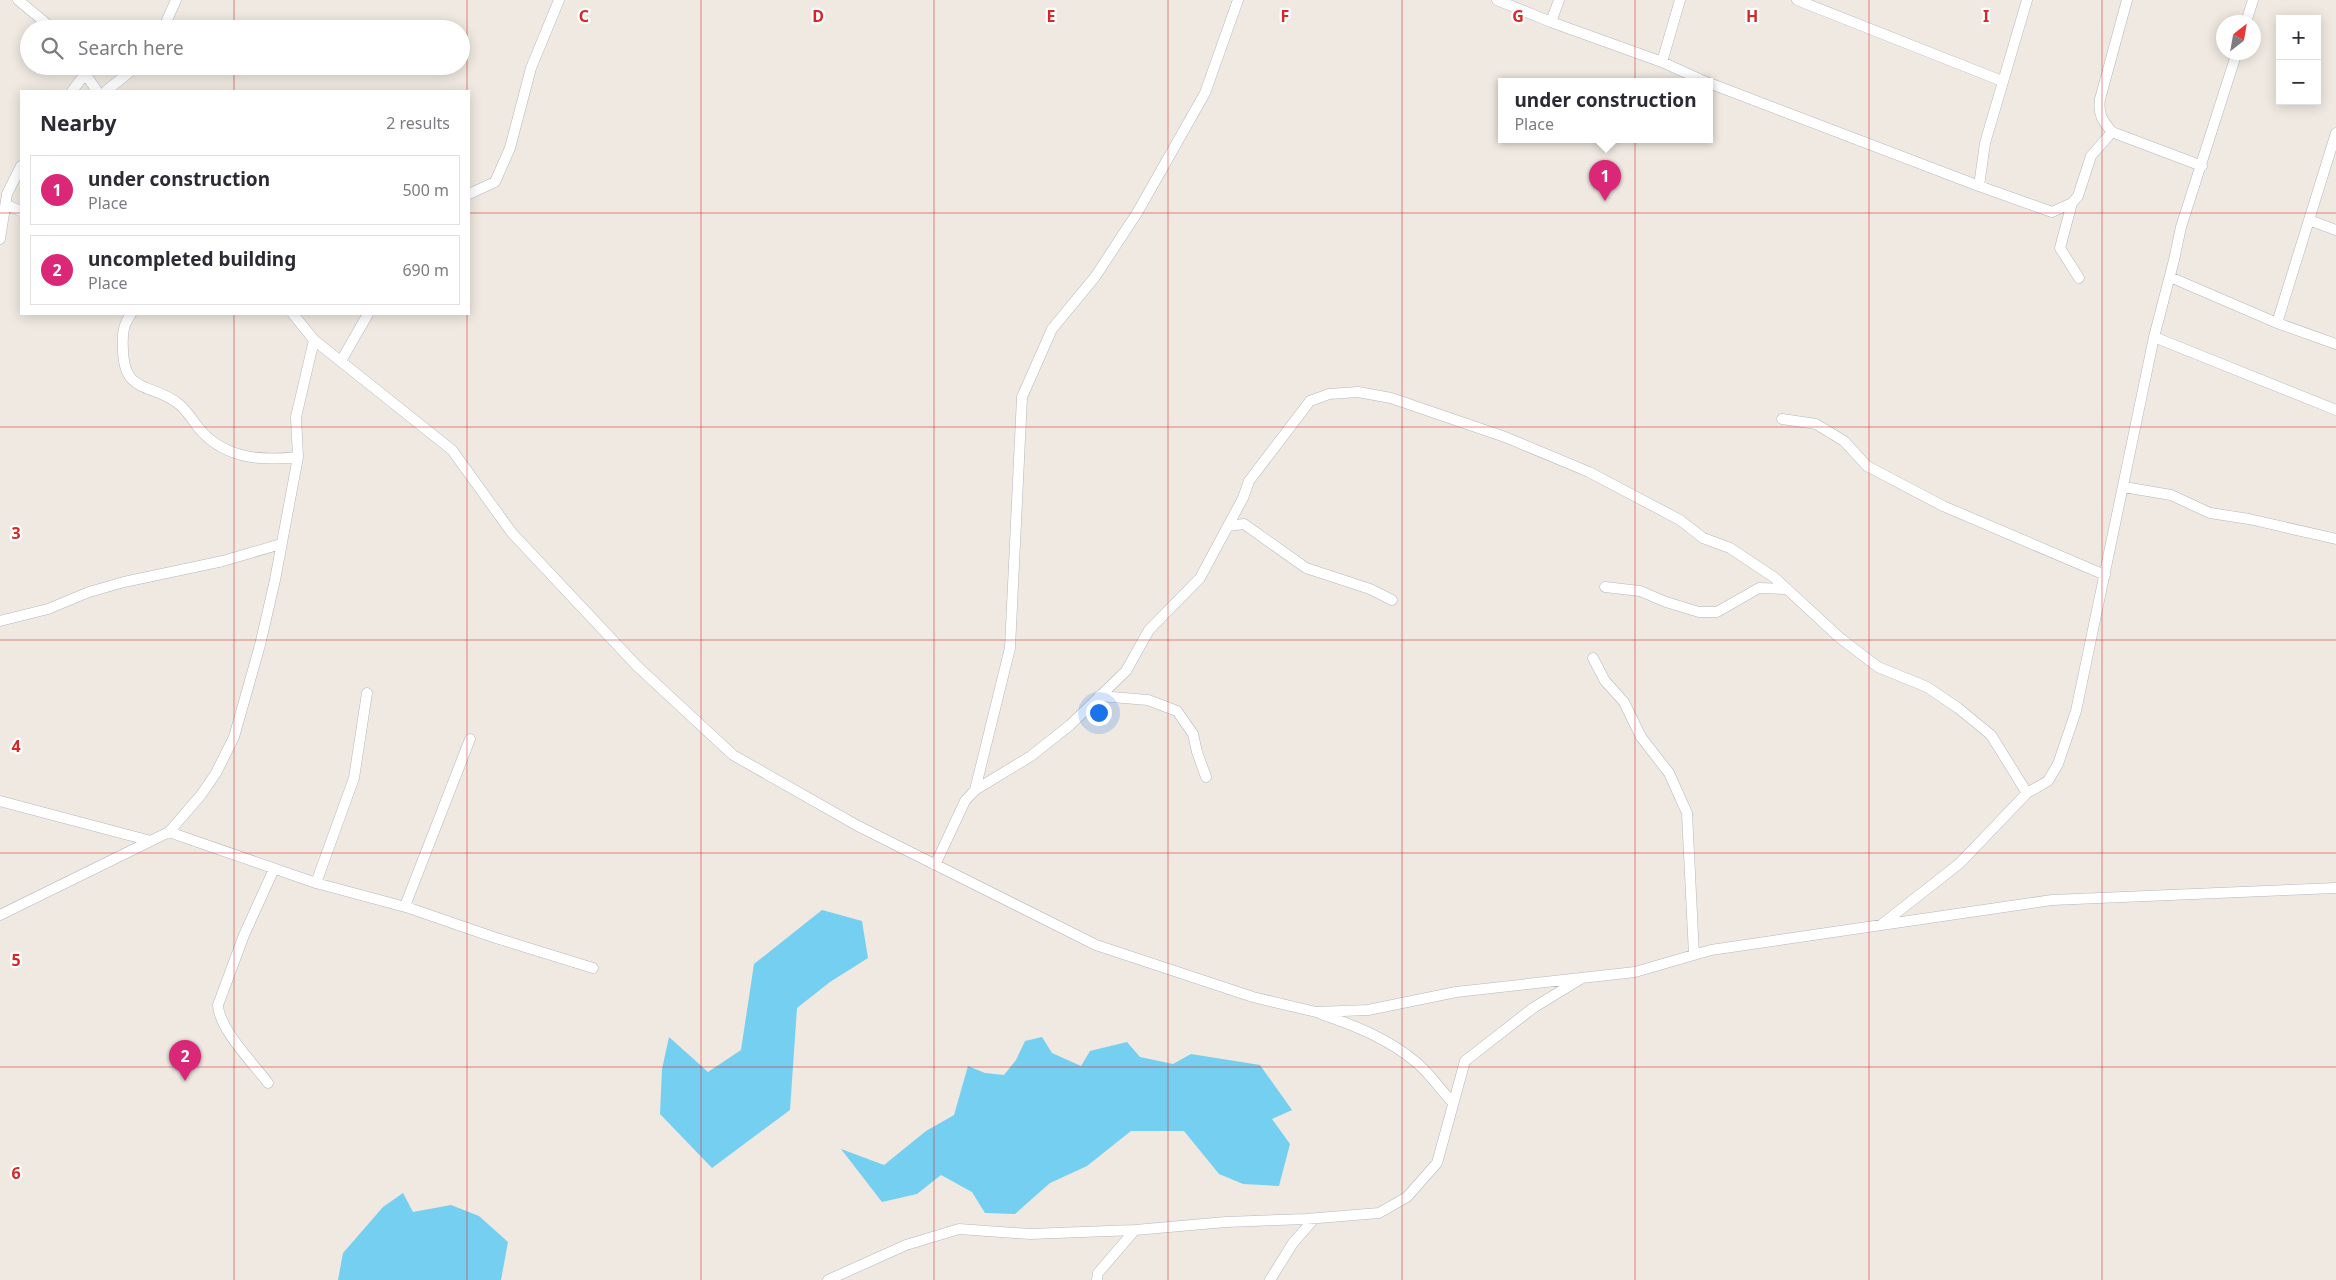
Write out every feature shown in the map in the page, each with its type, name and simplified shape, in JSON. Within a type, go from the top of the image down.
[{"type":"street","points":[[18,0],[42,20]]},
{"type":"street","points":[[167,20],[176,0]]},
{"type":"street","points":[[470,194],[495,182],[510,148],[531,68],[558,0]]},
{"type":"street","points":[[975,790],[1010,648],[1022,397],[1052,329],[1095,277],[1138,213],[1205,93],[1238,0]]},
{"type":"street","points":[[1497,0],[1550,22],[1662,62],[1696,78]]},
{"type":"street","points":[[1550,22],[1559,0]]},
{"type":"street","points":[[1662,62],[1680,0]]},
{"type":"street","points":[[1797,0],[2002,81]]},
{"type":"street","points":[[1979,186],[1985,143],[2027,0]]},
{"type":"street","points":[[2127,0],[2100,99],[2098,112],[2101,120],[2112,132],[2202,166]]},
{"type":"street","points":[[2248,15],[2253,0]]},
{"type":"street","points":[[1880,926],[1960,863],[2027,793],[2048,781],[2058,764],[2076,711],[2154,337],[2181,227],[2235,60]]},
{"type":"street","points":[[72,90],[80,75]]},
{"type":"street","points":[[86,75],[97,90]]},
{"type":"street","points":[[107,90],[126,75]]},
{"type":"street","points":[[1713,85],[2052,212],[2072,203],[2078,196],[2091,156],[2112,132]]},
{"type":"street","points":[[2277,322],[2336,132]]},
{"type":"street","points":[[0,239],[8,194],[20,168]]},
{"type":"street","points":[[2072,203],[2060,248],[2079,278]]},
{"type":"street","points":[[6,205],[20,211]]},
{"type":"street","points":[[2309,220],[2336,230]]},
{"type":"street","points":[[2170,277],[2277,322],[2336,344]]},
{"type":"street","points":[[130,315],[124,324],[122,339],[123,367],[128,378],[179,404],[190,415],[201,431],[214,443],[229,451],[256,459],[298,458]]},
{"type":"street","points":[[294,315],[314,340],[452,450],[512,533],[637,666],[734,755],[858,826],[1096,945],[1253,997],[1316,1012],[1355,1026],[1391,1044],[1418,1064],[1453,1103]]},
{"type":"street","points":[[341,361],[367,315]]},
{"type":"street","points":[[2154,337],[2336,410]]},
{"type":"street","points":[[0,915],[169,832],[201,796],[234,737],[260,645],[275,580],[298,458],[296,417],[314,340]]},
{"type":"street","points":[[935,866],[965,801],[975,790],[1030,756],[1070,725],[1126,671],[1149,630],[1200,578],[1243,498],[1249,481],[1310,402],[1329,394],[1358,392],[1391,398],[1506,437],[1589,472],[1680,520],[1703,538],[1730,548],[1750,560],[1786,589],[1840,638],[1878,667],[1926,687],[1958,708],[1991,735],[2027,793]]},
{"type":"street","points":[[1782,419],[1816,424],[1844,441],[1867,466],[1943,506],[2105,575]]},
{"type":"street","points":[[2124,487],[2171,495],[2210,513],[2336,538]]},
{"type":"street","points":[[1228,526],[1244,524],[1306,568],[1370,589],[1392,600]]},
{"type":"street","points":[[0,621],[48,609],[89,592],[124,582],[204,566],[281,544]]},
{"type":"street","points":[[1605,587],[1640,591],[1666,602],[1699,612],[1718,612],[1759,588],[1786,589]]},
{"type":"street","points":[[1593,658],[1606,681],[1624,702],[1641,737],[1669,774],[1687,813],[1694,955]]},
{"type":"street","points":[[316,883],[354,778],[367,693]]},
{"type":"street","points":[[1099,696],[1148,700],[1176,711],[1193,734],[1206,777]]},
{"type":"street","points":[[405,906],[470,739]]},
{"type":"street","points":[[0,800],[151,841]]},
{"type":"street","points":[[169,832],[316,883],[405,906],[496,938],[593,968]]},
{"type":"street","points":[[268,1083],[224,1026],[218,1014],[218,1005],[235,956],[274,869]]},
{"type":"street","points":[[1316,1012],[1368,1010],[1456,992],[1635,972],[1711,950],[2052,900],[2336,888]]},
{"type":"street","points":[[828,1280],[906,1245],[959,1229],[1030,1234],[1134,1230],[1226,1222],[1314,1219],[1378,1213],[1407,1197],[1437,1163],[1465,1061],[1533,1008],[1584,977]]},
{"type":"street","points":[[1270,1280],[1293,1243],[1314,1219]]},
{"type":"street","points":[[1097,1280],[1098,1273],[1134,1230]]},
{"type":"water","points":[[822,910],[862,921],[868,958],[830,982],[797,1008],[790,1110],[712,1168],[660,1114],[662,1069],[669,1037],[708,1072],[741,1050],[754,964]]},
{"type":"water","points":[[1042,1037],[1052,1053],[1081,1066],[1090,1051],[1127,1042],[1140,1057],[1173,1064],[1191,1054],[1260,1065],[1292,1110],[1272,1119],[1290,1144],[1279,1186],[1243,1184],[1219,1174],[1184,1131],[1131,1131],[1087,1166],[1050,1183],[1015,1214],[985,1213],[972,1192],[941,1175],[917,1194],[882,1202],[841,1149],[884,1165],[926,1131],[954,1115],[968,1066],[985,1073],[1004,1075],[1016,1060],[1025,1041]]},
{"type":"water","points":[[403,1193],[413,1212],[451,1205],[479,1216],[508,1242],[501,1280],[338,1280],[343,1253],[383,1207]]},
{"type":"place","name":"under construction","points":[[1605,201]]},
{"type":"place","name":"uncompleted building","points":[[185,1081]]}]
